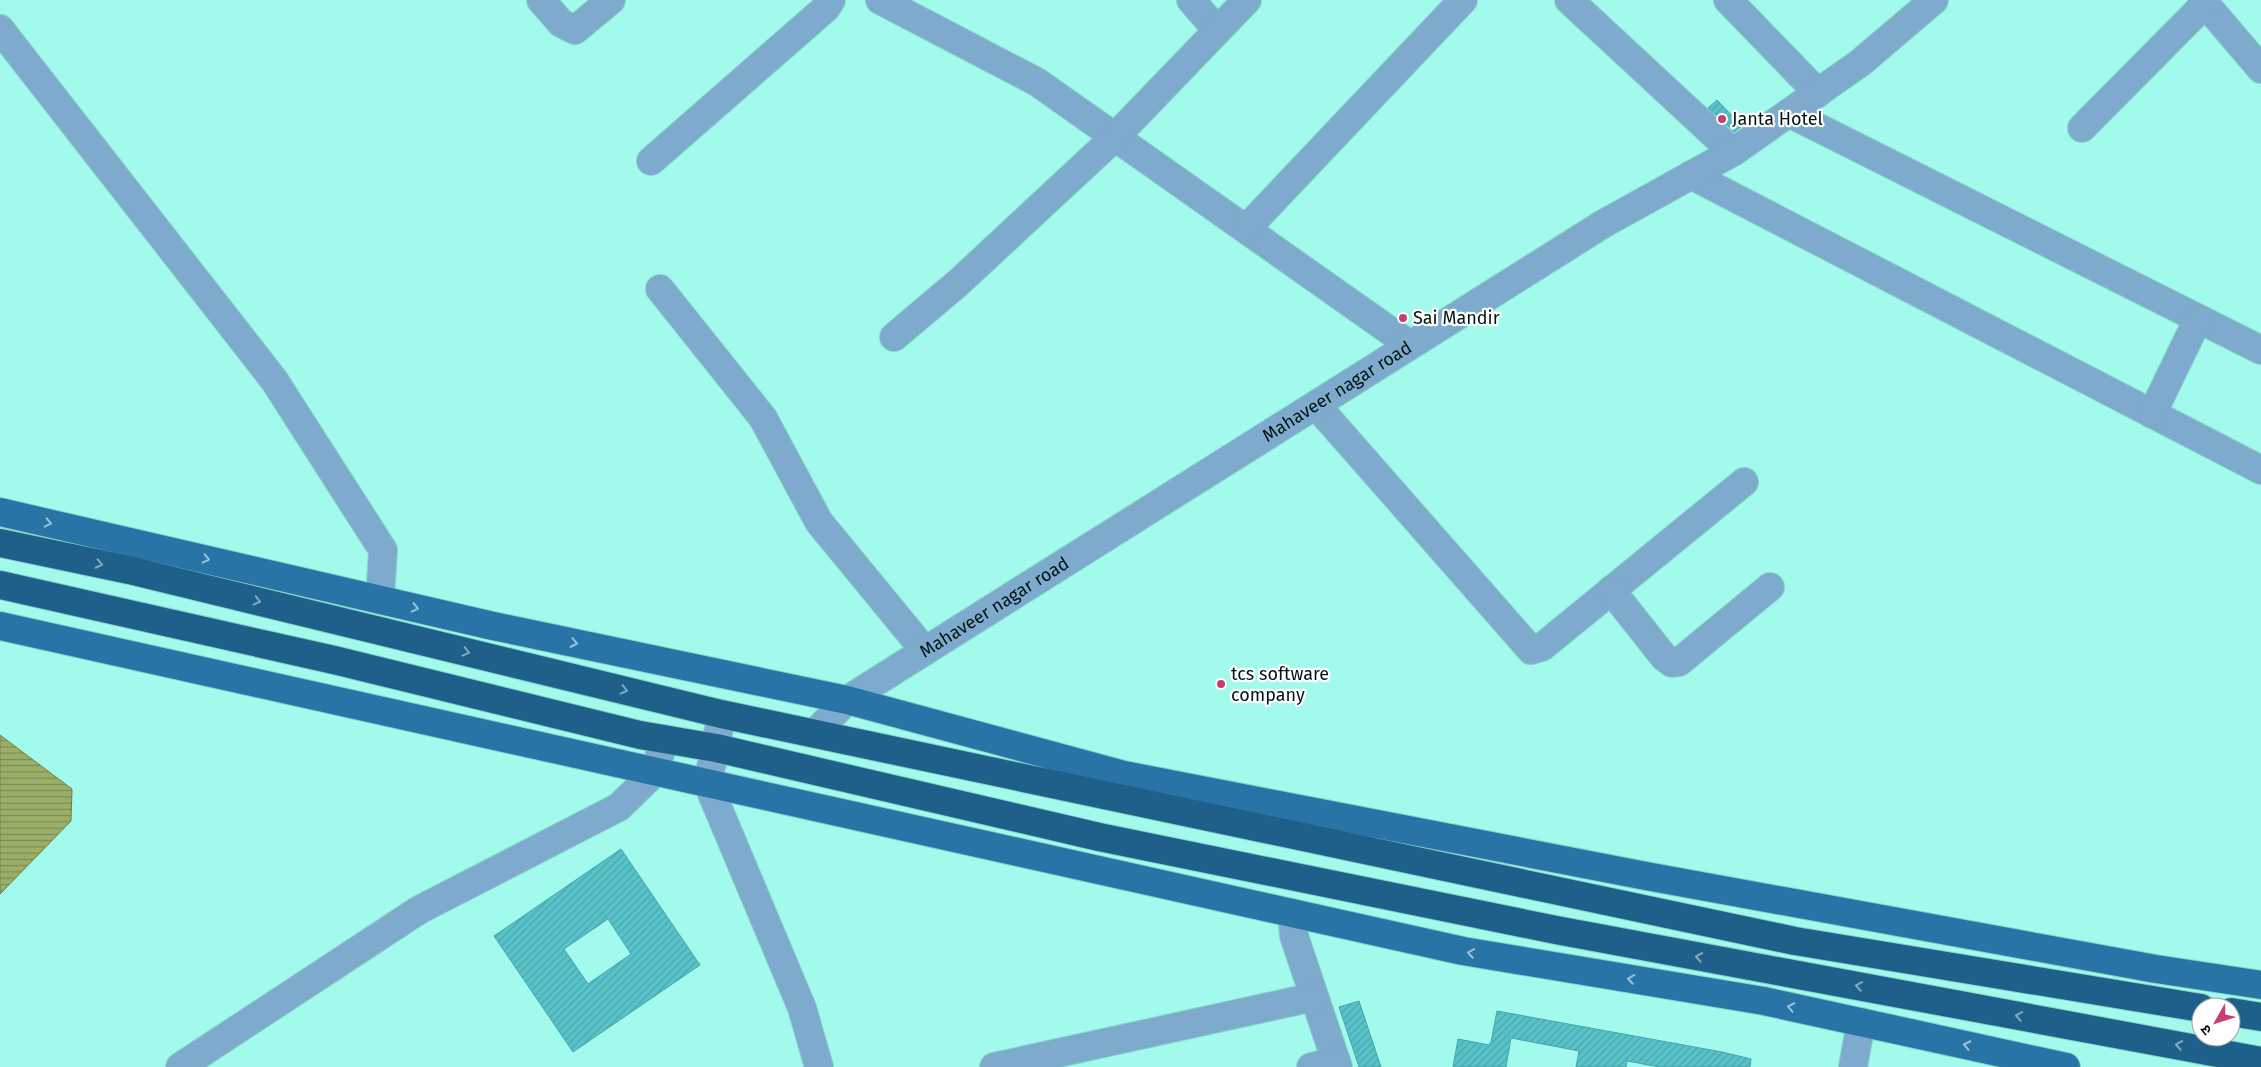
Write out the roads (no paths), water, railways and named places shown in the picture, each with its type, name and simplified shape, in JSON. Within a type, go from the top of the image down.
[{"type":"highway","points":[[0,543],[138,572],[720,714],[1795,941],[2191,1006]]},
{"type":"highway","points":[[0,585],[334,660],[664,739],[716,748],[1099,838],[1556,930],[2261,1061]]},
{"type":"highway","points":[[2241,1014],[2261,1017]]},
{"type":"main road","points":[[0,512],[380,600],[847,700],[1124,776],[1656,878],[2156,968],[2261,985]]},
{"type":"main road","points":[[0,626],[1463,951],[1764,1001],[2066,1067]]},
{"type":"street","points":[[540,0],[561,23],[575,30],[611,0]]},
{"type":"street","points":[[651,161],[826,8],[831,0]]},
{"type":"street","points":[[880,0],[1037,82],[1410,346]]},
{"type":"street","points":[[1191,0],[1218,30]]},
{"type":"street","points":[[894,337],[958,283],[1115,137],[1247,0]]},
{"type":"street","points":[[1246,229],[1463,0]]},
{"type":"street","points":[[1569,0],[1733,152]]},
{"type":"street","points":[[1728,0],[1818,93]]},
{"type":"street","name":"Mahaveer nagar road","points":[[815,733],[847,700],[1603,224],[1733,152],[1860,63],[1934,0]]},
{"type":"street","points":[[2082,128],[2203,2],[2261,69]]},
{"type":"street","points":[[0,29],[274,380],[383,550],[380,600]]},
{"type":"street","points":[[1789,113],[2261,350]]},
{"type":"street","points":[[1691,175],[2261,470]]},
{"type":"street","points":[[660,289],[763,418],[819,522],[925,651]]},
{"type":"street","points":[[2152,414],[2198,319]]},
{"type":"street","points":[[1316,405],[1530,650],[1542,647],[1744,482]]},
{"type":"street","points":[[1611,590],[1664,657],[1672,663],[1680,662],[1770,587]]},
{"type":"street","points":[[720,714],[716,748],[707,782],[802,1008],[818,1067]]},
{"type":"street","points":[[180,1067],[420,910],[618,807],[655,772],[664,739]]},
{"type":"street","points":[[1292,913],[1294,936],[1314,997],[1328,1065]]},
{"type":"street","points":[[994,1067],[1314,997]]},
{"type":"street","points":[[1853,1067],[1861,1022]]},
{"type":"place","name":"Janta Hotel","points":[[1722,119]]},
{"type":"place","name":"Sai Mandir","points":[[1403,318]]},
{"type":"place","name":"tcs software company","points":[[1221,684]]}]
